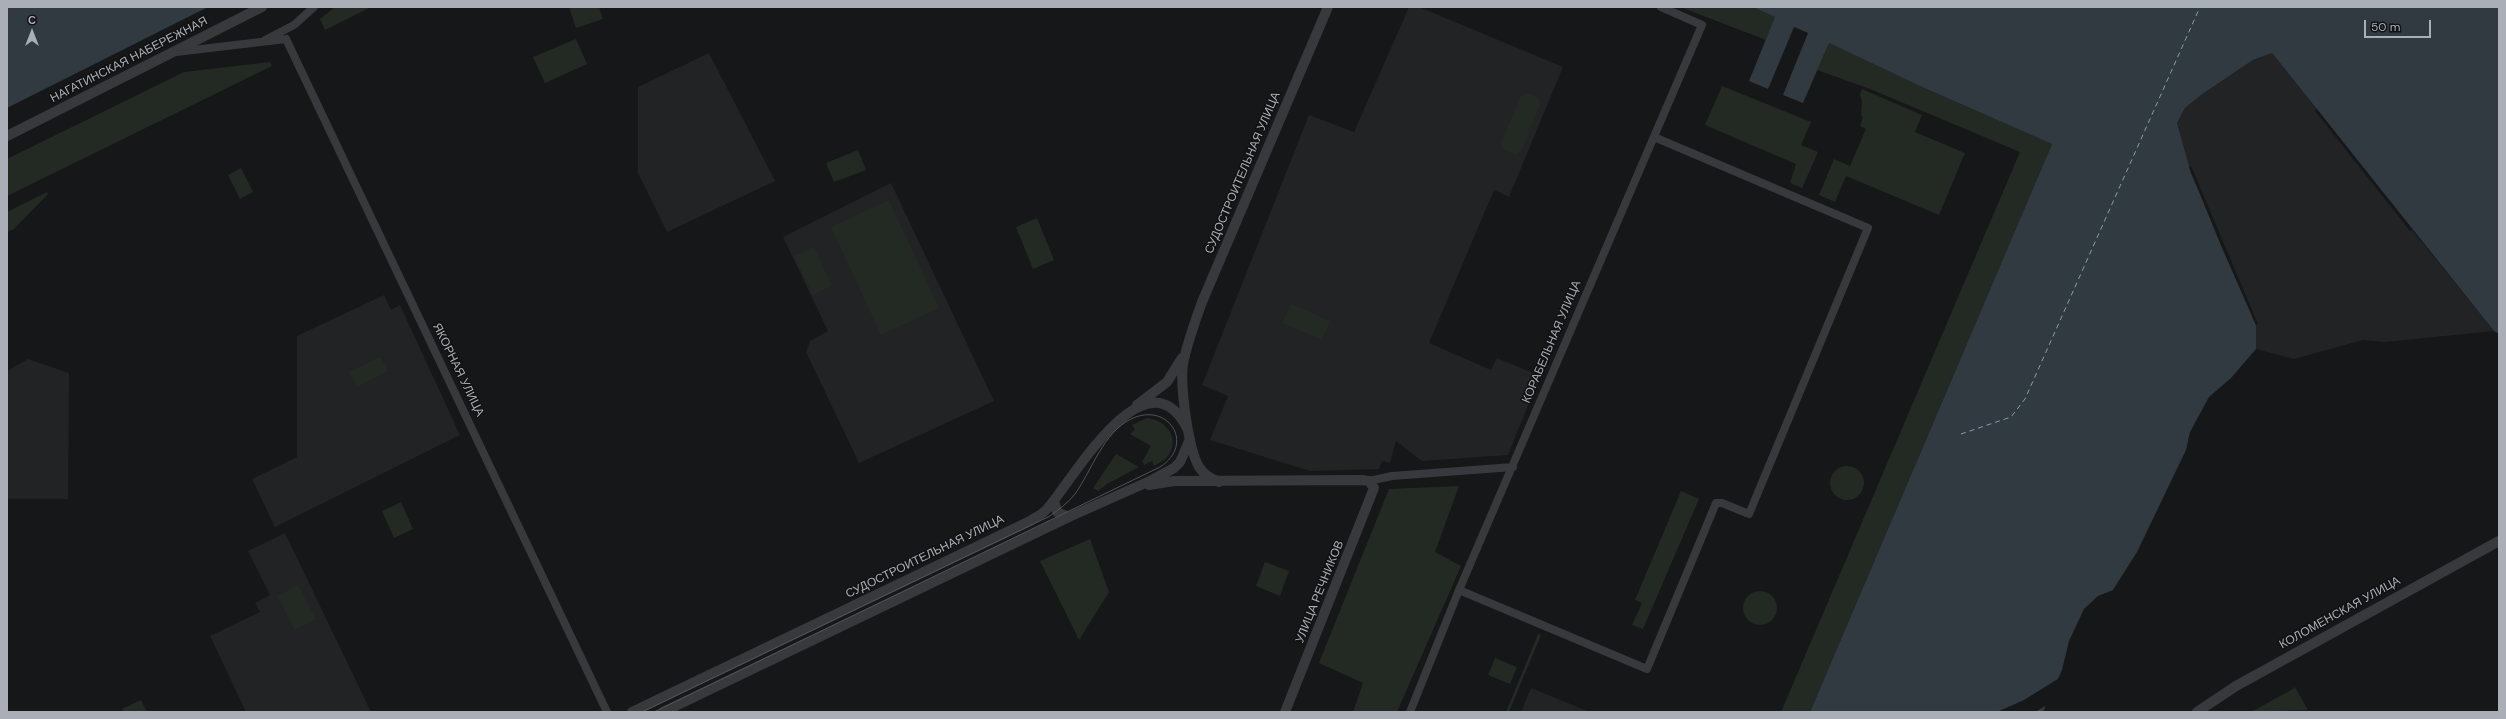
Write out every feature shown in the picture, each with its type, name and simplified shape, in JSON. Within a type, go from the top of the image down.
[{"type":"street","name":"НАГАТИНСКАЯ НАБЕРЕЖНАЯ","points":[[7,136],[262,7]]},
{"type":"street","points":[[260,42],[294,25],[314,7]]},
{"type":"street","name":"СУДОСТРОИТЕЛЬНАЯ УЛИЦА","points":[[1186,351],[1202,302],[1328,7]]},
{"type":"street","name":"КОРАБЕЛЬНАЯ УЛИЦА","points":[[1410,712],[1459,590],[1702,25],[1661,7]]},
{"type":"street","points":[[175,52],[212,49],[286,39],[294,25]]},
{"type":"street","points":[[209,34],[204,41],[206,46],[212,49]]},
{"type":"street","name":"ЯКОРНАЯ УЛИЦА","points":[[286,39],[607,712]]},
{"type":"street","points":[[1459,590],[1647,669],[1716,503],[1722,503],[1749,514],[1868,228],[1654,137]]},
{"type":"street","points":[[1133,409],[1167,382],[1186,351]]},
{"type":"street","points":[[1186,351],[1183,379],[1189,434],[1200,468],[1207,477],[1219,482]]},
{"type":"street","name":"СУДОСТРОИТЕЛЬНАЯ УЛИЦА","points":[[632,712],[1030,521],[1046,510],[1092,447],[1133,409],[1154,404],[1164,406],[1182,418],[1189,434]]},
{"type":"street","points":[[663,712],[1174,468],[1187,450],[1189,434]]},
{"type":"street","points":[[1129,490],[1174,481],[1370,481],[1392,476],[1513,467]]},
{"type":"street","name":"УЛИЦА РЕЧНИКОВ","points":[[1285,712],[1374,493],[1374,488],[1370,481]]},
{"type":"street","points":[[1054,500],[1057,512],[1069,517]]},
{"type":"street","name":"КОЛОМЕНСКАЯ УЛИЦА","points":[[2196,712],[2236,686],[2499,541]]},
{"type":"shaded area","points":[[7,7],[208,7],[7,108]]},
{"type":"shaded area","points":[[335,7],[371,7],[325,30],[320,19]]},
{"type":"shaded area","points":[[569,7],[599,7],[603,19],[576,28]]},
{"type":"shaded area","points":[[1409,7],[1419,7],[1563,67],[1509,197],[1494,190],[1429,343],[1491,370],[1497,358],[1540,376],[1508,455],[1422,461],[1396,441],[1390,463],[1382,461],[1379,469],[1310,471],[1210,440],[1228,396],[1202,385],[1309,115],[1354,132]]},
{"type":"shaded area","points":[[1680,7],[1751,7],[1775,17],[1766,40]]},
{"type":"shaded area","points":[[1752,7],[2499,7],[2499,334],[2494,331],[2272,53],[2253,60],[2201,95],[2185,108],[2177,123],[2191,173],[2256,325],[2256,349],[2231,378],[2209,397],[2190,432],[2186,450],[2137,552],[2113,590],[2098,596],[2084,609],[2069,641],[2062,670],[2043,712],[1810,712],[2052,144],[1922,87],[1829,43],[1803,103],[1783,95],[1808,33],[1794,27],[1768,89],[1749,81],[1775,17]]},
{"type":"shaded area","points":[[576,39],[587,64],[545,83],[533,57]]},
{"type":"shaded area","points":[[1829,43],[1922,87],[2052,144],[1810,712],[1781,712],[2020,152],[1870,89],[1817,70]]},
{"type":"shaded area","points":[[709,53],[775,181],[667,232],[638,173],[638,87]]},
{"type":"shaded area","points":[[2272,53],[2494,331],[2385,342],[2363,340],[2294,359],[2256,349],[2256,325],[2191,173],[2177,123],[2185,108],[2201,95],[2253,60]]},
{"type":"shaded area","points":[[270,62],[272,66],[7,196],[7,159],[184,72]]},
{"type":"shaded area","points":[[1722,86],[1811,122],[1801,145],[1818,152],[1802,188],[1790,183],[1796,164],[1705,125]]},
{"type":"shaded area","points":[[1862,89],[1922,115],[1915,132],[1965,153],[1939,215],[1846,176],[1835,202],[1819,195],[1834,159],[1850,166],[1866,129],[1860,126],[1863,117],[1861,116],[1862,101],[1860,95]]},
{"type":"shaded area","points":[[1527,93],[1538,98],[1540,105],[1522,151],[1515,154],[1504,150],[1501,143],[1520,97]]},
{"type":"shaded area","points":[[858,150],[866,170],[834,182],[826,163]]},
{"type":"shaded area","points":[[241,168],[253,192],[240,199],[228,175]]},
{"type":"shaded area","points":[[891,183],[994,401],[859,463],[806,352],[810,341],[828,331],[783,237]]},
{"type":"shaded area","points":[[47,192],[48,194],[14,229],[7,232],[7,212]]},
{"type":"shaded area","points":[[889,200],[939,308],[881,335],[831,227]]},
{"type":"shaded area","points":[[1037,218],[1054,260],[1033,269],[1016,227]]},
{"type":"shaded area","points":[[814,247],[832,286],[813,295],[794,256]]},
{"type":"shaded area","points":[[384,295],[391,310],[400,305],[460,435],[275,527],[252,479],[297,457],[297,336]]},
{"type":"shaded area","points":[[1291,304],[1330,321],[1322,340],[1282,323]]},
{"type":"shaded area","points":[[380,357],[388,371],[357,387],[349,372]]},
{"type":"shaded area","points":[[28,359],[69,373],[68,499],[7,499],[7,371]]},
{"type":"shaded area","points":[[1147,418],[1160,422],[1166,426],[1172,437],[1173,444],[1167,457],[1154,466],[1152,461],[1144,465],[1142,462],[1151,446],[1130,434],[1135,429],[1132,425]]},
{"type":"shaded area","points":[[1116,454],[1139,467],[1107,484],[1098,491],[1093,488]]},
{"type":"shaded area","points":[[1847,466],[1853,467],[1859,471],[1863,477],[1863,489],[1859,495],[1853,499],[1847,500],[1841,499],[1835,495],[1831,489],[1830,483],[1831,477],[1835,471],[1841,467]]},
{"type":"shaded area","points":[[1459,486],[1435,552],[1461,566],[1397,712],[1353,712],[1363,683],[1319,663],[1389,489]]},
{"type":"shaded area","points":[[1681,491],[1699,499],[1643,629],[1632,625],[1642,603],[1635,600]]},
{"type":"shaded area","points":[[401,502],[413,529],[394,538],[382,511]]},
{"type":"shaded area","points":[[285,533],[371,712],[246,712],[210,636],[260,612],[255,603],[270,595],[248,551]]},
{"type":"shaded area","points":[[1090,539],[1109,592],[1079,640],[1040,561]]},
{"type":"shaded area","points":[[1265,562],[1289,571],[1280,596],[1256,586]]},
{"type":"shaded area","points":[[298,585],[316,619],[295,630],[277,596]]},
{"type":"shaded area","points":[[1757,591],[1763,591],[1772,596],[1776,602],[1776,614],[1772,620],[1763,625],[1757,625],[1748,620],[1743,611],[1743,605],[1748,596]]},
{"type":"shaded area","points":[[1538,634],[1541,635],[1509,712],[1506,712]]},
{"type":"shaded area","points":[[1495,658],[1517,667],[1510,684],[1488,675]]},
{"type":"shaded area","points":[[2295,687],[2308,710],[2251,712],[2291,690]]},
{"type":"shaded area","points":[[1531,688],[1590,712],[1521,712]]},
{"type":"shaded area","points":[[141,700],[147,712],[124,712],[122,709]]},
{"type":"pier","points":[[2317,109],[2412,230],[2410,231],[2315,111]]},
{"type":"pier","points":[[2191,166],[2258,324],[2256,325],[2222,248],[2189,167]]},
{"type":"pier","points":[[2061,677],[2049,704],[2035,712],[1997,712],[2024,700]]},
{"type":"ferry route","points":[[1961,434],[2011,417],[2025,399],[2200,7]]},
{"type":"tram line","points":[[642,712],[1050,516],[1075,494],[1105,443],[1121,425],[1131,419],[1144,415],[1156,416],[1166,420],[1173,428],[1176,437],[1176,447],[1171,458],[1160,467],[654,712]]}]
